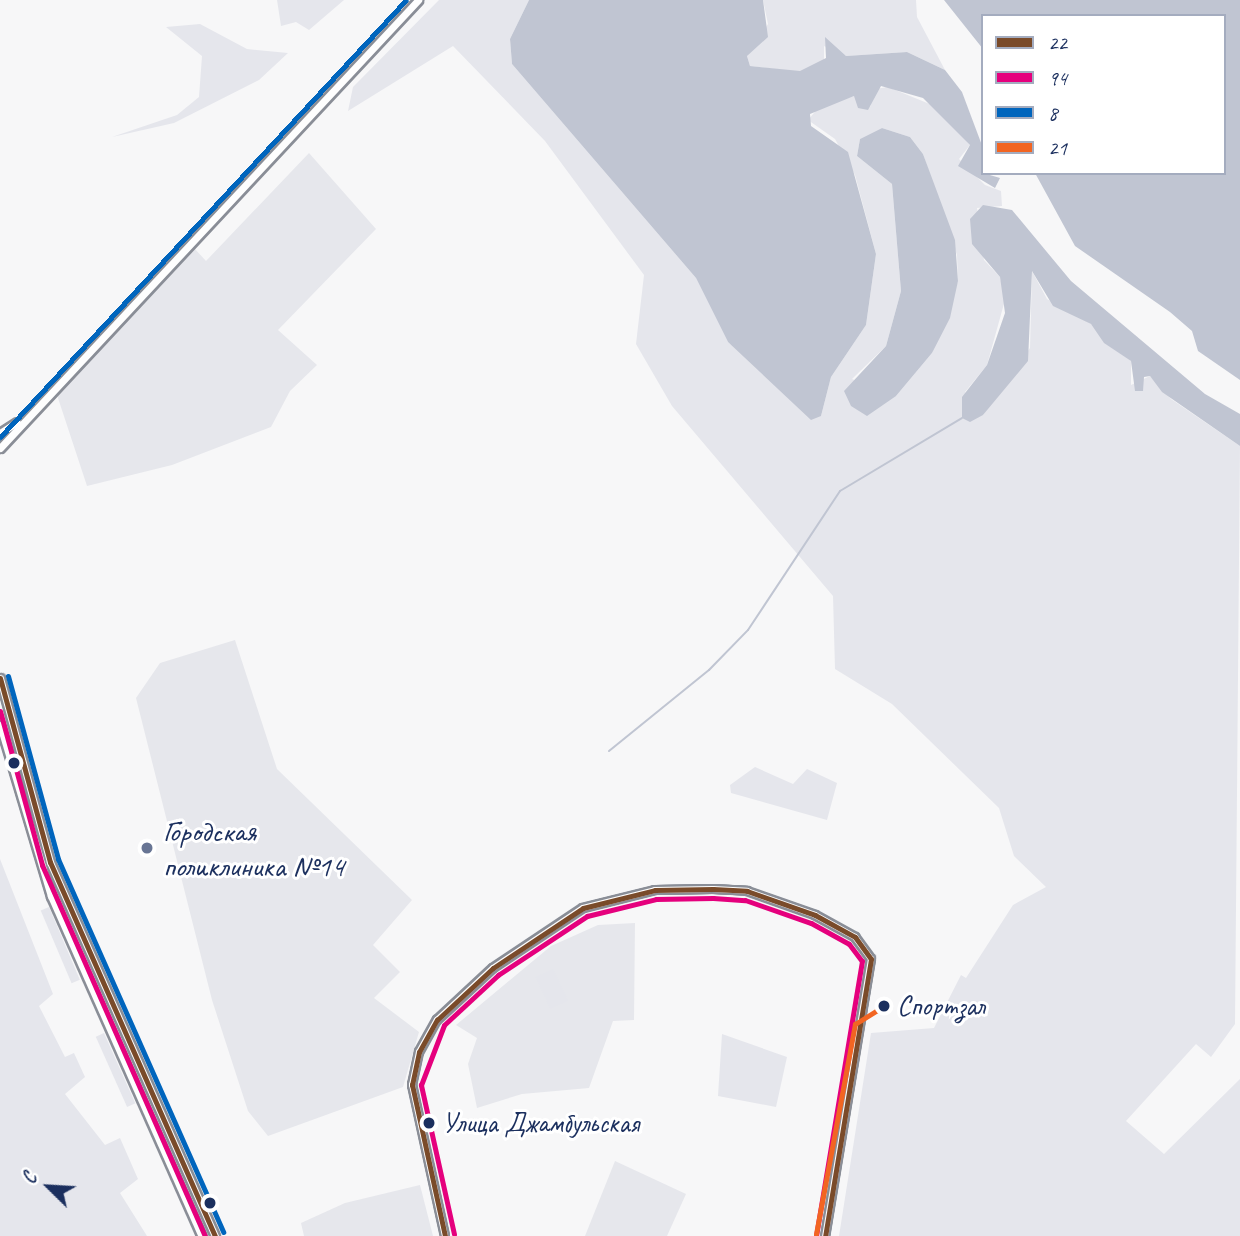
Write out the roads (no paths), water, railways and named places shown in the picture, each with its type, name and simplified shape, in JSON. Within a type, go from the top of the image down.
[{"type":"main road","points":[[0,439],[24,418],[418,0]]},
{"type":"main road","points":[[0,433],[24,418]]},
{"type":"main road","points":[[0,450],[24,418]]},
{"type":"main road","points":[[0,678],[50,862],[215,1236]]},
{"type":"main road","points":[[0,725],[51,896],[202,1236]]},
{"type":"street","points":[[445,1236],[416,1114],[416,1064],[447,1008],[524,945],[614,897],[654,890],[747,891],[846,931],[864,947],[873,967],[825,1236]]},
{"type":"waterway","points":[[609,751],[709,670],[748,630],[840,491],[962,418]]},
{"type":"place","name":"Городская поликлиника №14","points":[[147,848]]},
{"type":"place","name":"Спортзал","points":[[884,1006]]},
{"type":"place","name":"Улица Джамбульская","points":[[429,1123]]}]
